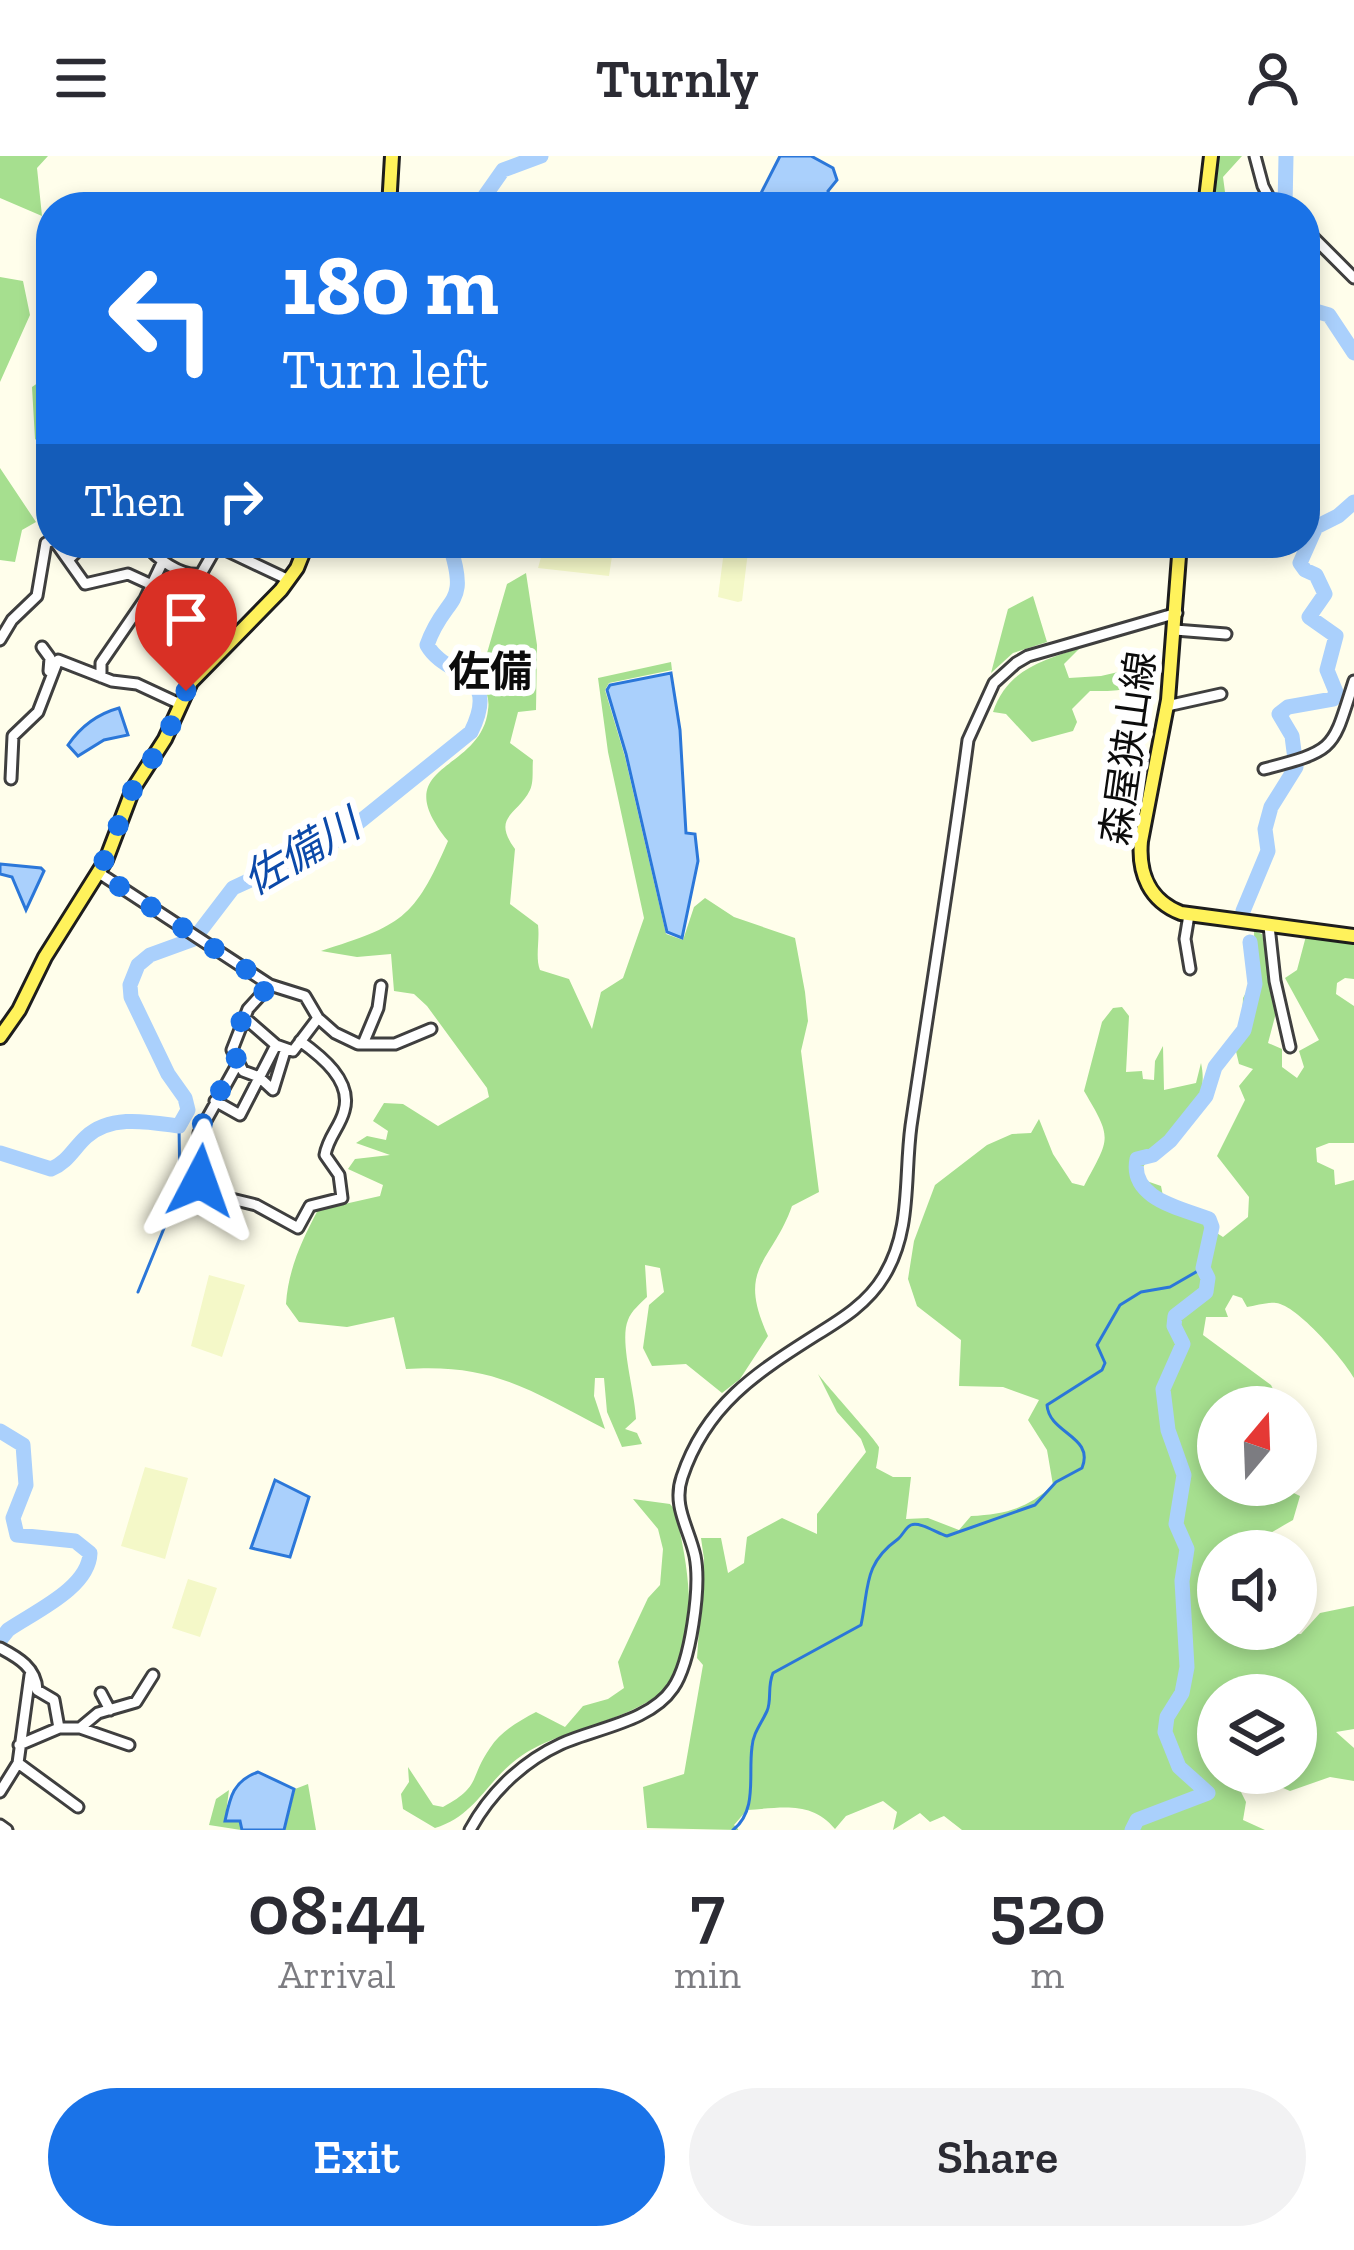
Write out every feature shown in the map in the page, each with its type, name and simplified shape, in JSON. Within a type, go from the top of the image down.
[{"type":"main road","points":[[390,192],[392,156]]},
{"type":"main road","points":[[1207,192],[1211,156]]},
{"type":"main road","points":[[0,1037],[99,873],[133,789],[202,668],[289,580],[300,558]]},
{"type":"main road","name":"森屋狭山線","points":[[1179,558],[1167,706],[1140,860],[1146,883],[1156,897],[1168,908],[1189,915]]},
{"type":"main road","points":[[1189,915],[1354,936]]},
{"type":"street","points":[[1255,156],[1266,192]]},
{"type":"street","points":[[1320,244],[1354,278]]},
{"type":"street","points":[[0,640],[11,620],[37,596],[43,558]]},
{"type":"street","points":[[160,558],[197,576],[209,558]]},
{"type":"street","points":[[242,558],[289,580]]},
{"type":"street","points":[[69,559],[86,584],[128,574],[152,585]]},
{"type":"street","points":[[101,677],[101,663],[163,561]]},
{"type":"street","points":[[470,1830],[523,1766],[562,1744],[644,1712],[675,1685],[688,1652],[696,1578],[695,1555],[679,1502],[682,1475],[734,1391],[861,1304],[895,1256],[905,1221],[911,1124],[968,740],[994,683],[1028,656],[1177,614]]},
{"type":"street","points":[[1175,630],[1226,634]]},
{"type":"street","points":[[42,647],[50,658],[51,674]]},
{"type":"street","points":[[11,778],[13,736],[38,712],[54,663],[63,660],[101,677],[137,684],[180,704]]},
{"type":"street","points":[[1264,769],[1335,741],[1354,680]]},
{"type":"street","points":[[1167,706],[1221,694]]},
{"type":"street","points":[[99,873],[270,985],[304,997],[335,1033],[363,1044],[395,1044],[431,1028]]},
{"type":"street","points":[[1189,915],[1185,939],[1190,969]]},
{"type":"street","points":[[1269,926],[1290,1047]]},
{"type":"street","points":[[270,985],[244,1017],[233,1044],[243,1071],[273,1090],[281,1048]]},
{"type":"street","points":[[363,1044],[378,1008],[381,986]]},
{"type":"street","points":[[244,1017],[281,1048],[293,1051],[318,1018]]},
{"type":"street","points":[[238,1063],[199,1133],[194,1164],[204,1189],[211,1194],[256,1204],[298,1228],[310,1206],[343,1198],[339,1175],[325,1156],[330,1134],[345,1109],[341,1080],[300,1041]]},
{"type":"street","points":[[215,1101],[241,1115],[281,1048]]},
{"type":"street","points":[[2,1649],[24,1661],[39,1692],[54,1700],[59,1728]]},
{"type":"street","points":[[0,1792],[18,1763],[30,1675]]},
{"type":"street","points":[[80,1728],[98,1713],[136,1702],[153,1675]]},
{"type":"street","points":[[101,1693],[110,1710]]},
{"type":"street","points":[[19,1745],[59,1728],[80,1728],[129,1745]]},
{"type":"street","points":[[18,1763],[78,1807]]},
{"type":"green space","points":[[0,156],[48,156],[37,168],[36,213],[0,198]]},
{"type":"green space","points":[[1215,156],[1242,156],[1223,177],[1225,192],[1212,192]]},
{"type":"green space","points":[[0,277],[23,281],[30,315],[0,382]]},
{"type":"green space","points":[[36,384],[36,440],[35,439],[32,387]]},
{"type":"green space","points":[[0,468],[36,522],[22,530],[15,562],[0,560]]},
{"type":"green space","points":[[541,558],[612,558],[609,576],[538,568]]},
{"type":"green space","points":[[723,558],[747,558],[742,601],[718,597]]},
{"type":"green space","points":[[526,573],[537,645],[536,710],[518,712],[510,743],[533,760],[532,779],[506,829],[515,849],[510,904],[538,925],[540,970],[569,979],[592,1029],[601,992],[623,978],[644,918],[608,752],[598,678],[671,662],[672,670],[609,683],[605,690],[666,934],[683,940],[694,907],[705,898],[734,917],[795,938],[805,992],[808,1021],[801,1051],[819,1192],[792,1206],[760,1267],[755,1294],[768,1336],[740,1379],[722,1393],[686,1364],[652,1366],[643,1348],[649,1305],[664,1292],[660,1268],[645,1265],[647,1297],[629,1317],[625,1341],[636,1419],[625,1429],[637,1433],[642,1444],[622,1447],[607,1412],[604,1378],[595,1378],[594,1396],[605,1429],[488,1375],[406,1369],[394,1317],[347,1327],[299,1322],[286,1304],[297,1256],[318,1210],[380,1196],[383,1185],[348,1169],[355,1159],[390,1155],[356,1143],[367,1136],[386,1140],[388,1131],[373,1121],[384,1103],[403,1104],[438,1126],[489,1097],[427,1006],[414,994],[394,991],[391,954],[357,957],[321,951],[387,926],[425,888],[448,841],[431,815],[426,796],[441,770],[482,731],[488,698],[474,666],[485,660],[507,584]]},
{"type":"green space","points":[[1033,596],[1047,642],[1013,653],[991,673],[1008,609]]},
{"type":"green space","points":[[1080,648],[1064,664],[1069,678],[1144,666],[1147,675],[1129,688],[1090,691],[1072,709],[1077,722],[1073,731],[1032,742],[1006,714],[993,712],[1016,677]]},
{"type":"green space","points":[[1254,931],[1262,934],[1277,1009],[1268,1043],[1282,1049],[1282,1067],[1297,1078],[1304,1067],[1299,1051],[1319,1040],[1285,978],[1297,970],[1306,936],[1354,942],[1354,979],[1337,983],[1336,994],[1354,1006],[1354,1143],[1316,1148],[1317,1162],[1334,1170],[1335,1185],[1354,1180],[1354,1378],[1319,1334],[1285,1306],[1247,1307],[1233,1295],[1225,1309],[1228,1317],[1206,1317],[1203,1335],[1272,1386],[1197,1386],[1197,1506],[1297,1506],[1293,1520],[1275,1530],[1197,1530],[1197,1650],[1317,1650],[1317,1616],[1354,1606],[1354,1729],[1336,1732],[1354,1748],[1354,1781],[1330,1777],[1317,1782],[1317,1674],[1197,1674],[1197,1794],[1242,1794],[1246,1802],[1243,1820],[1265,1830],[962,1830],[944,1816],[930,1822],[920,1813],[893,1830],[897,1812],[883,1801],[846,1816],[835,1829],[816,1814],[783,1807],[747,1810],[734,1825],[739,1830],[647,1828],[643,1787],[684,1774],[703,1665],[697,1658],[704,1559],[701,1538],[721,1538],[728,1573],[744,1563],[747,1537],[782,1518],[817,1534],[817,1514],[866,1452],[837,1412],[818,1374],[879,1447],[876,1468],[893,1477],[911,1477],[906,1519],[928,1518],[959,1530],[971,1516],[1015,1509],[1053,1485],[1047,1450],[1028,1420],[1039,1400],[1003,1387],[959,1386],[961,1340],[917,1306],[908,1279],[914,1241],[935,1185],[987,1145],[1012,1134],[1031,1133],[1039,1119],[1072,1183],[1084,1186],[1105,1138],[1084,1091],[1102,1022],[1113,1008],[1122,1007],[1129,1016],[1126,1072],[1142,1071],[1143,1079],[1154,1080],[1155,1061],[1163,1046],[1164,1090],[1196,1083],[1201,1063],[1203,1074],[1192,1116],[1147,1162],[1138,1178],[1161,1186],[1165,1206],[1199,1208],[1209,1228],[1223,1237],[1248,1217],[1249,1197],[1217,1156],[1245,1100],[1239,1086],[1253,1069],[1239,1064],[1234,1043],[1242,1022],[1243,998],[1255,977]]},
{"type":"green space","points":[[209,1275],[245,1285],[222,1357],[191,1346]]},
{"type":"green space","points":[[145,1467],[188,1478],[165,1559],[121,1546]]},
{"type":"green space","points":[[633,1499],[670,1504],[675,1510],[689,1612],[683,1653],[671,1681],[639,1707],[527,1752],[449,1823],[435,1828],[403,1809],[401,1794],[409,1782],[408,1767],[433,1805],[443,1807],[469,1787],[494,1742],[517,1723],[536,1712],[565,1727],[583,1706],[608,1699],[624,1688],[618,1662],[648,1598],[660,1585],[663,1549],[658,1529]]},
{"type":"green space","points":[[188,1579],[217,1588],[200,1637],[172,1628]]},
{"type":"green space","points":[[308,1784],[316,1830],[285,1830],[295,1789]]},
{"type":"green space","points":[[229,1790],[225,1821],[240,1822],[241,1830],[209,1825],[216,1799]]},
{"type":"water","points":[[780,156],[811,156],[833,168],[837,180],[828,192],[762,192]]},
{"type":"water","points":[[671,673],[680,730],[686,833],[695,834],[698,861],[682,938],[667,932],[607,690],[610,685]]},
{"type":"water","points":[[119,708],[128,735],[104,740],[78,756],[68,745],[73,738],[97,717]]},
{"type":"water","points":[[0,864],[44,871],[26,910],[12,877],[0,874]]},
{"type":"water","points":[[275,1480],[309,1497],[290,1557],[251,1548]]},
{"type":"water","points":[[258,1772],[294,1789],[284,1830],[242,1830],[240,1821],[225,1821],[234,1791]]},
{"type":"waterway","name":"佐備川","points":[[488,192],[503,170],[541,156]]},
{"type":"waterway","points":[[1285,192],[1286,156]]},
{"type":"waterway","points":[[1320,312],[1329,315],[1354,353]]},
{"type":"waterway","points":[[1320,525],[1354,502]]},
{"type":"waterway","name":"佐備川","points":[[0,1153],[51,1169],[107,1125],[131,1121],[179,1126],[188,1110],[185,1098],[168,1074],[131,997],[138,965],[150,955],[194,939],[233,888],[337,840],[471,732],[479,712],[476,686],[427,645],[456,591],[453,558]]},
{"type":"waterway","points":[[1243,911],[1268,851],[1265,829],[1271,807],[1296,767],[1292,736],[1279,714],[1288,707],[1333,699],[1336,692],[1327,670],[1336,636],[1309,617],[1325,594],[1316,575],[1300,563],[1302,558]]},
{"type":"waterway","points":[[1132,1830],[1137,1820],[1208,1793],[1179,1767],[1165,1732],[1187,1667],[1182,1581],[1187,1549],[1176,1524],[1184,1475],[1168,1430],[1163,1389],[1183,1344],[1174,1326],[1175,1316],[1206,1292],[1208,1278],[1203,1268],[1212,1227],[1209,1219],[1149,1193],[1137,1173],[1137,1159],[1153,1155],[1170,1141],[1206,1096],[1215,1067],[1244,1030],[1255,984],[1250,942]]},
{"type":"waterway","points":[[138,1292],[180,1189],[179,1126]]},
{"type":"waterway","points":[[733,1830],[749,1803],[753,1742],[768,1707],[773,1673],[861,1625],[873,1567],[909,1526],[947,1536],[1035,1505],[1056,1482],[1082,1468],[1082,1449],[1055,1423],[1047,1405],[1102,1370],[1105,1363],[1097,1345],[1120,1305],[1141,1292],[1170,1287],[1203,1268]]},
{"type":"waterway","name":"佐備川","points":[[0,1431],[23,1445],[26,1485],[13,1518],[17,1535],[75,1541],[90,1553],[87,1566],[70,1588],[0,1640]]},
{"type":"district","name":"佐備","points":[[490,671]]},
{"type":"route","points":[[186,691],[165,739],[133,789],[99,873],[270,985],[244,1017],[232,1050],[238,1063],[199,1133],[194,1164],[200,1181]]}]
